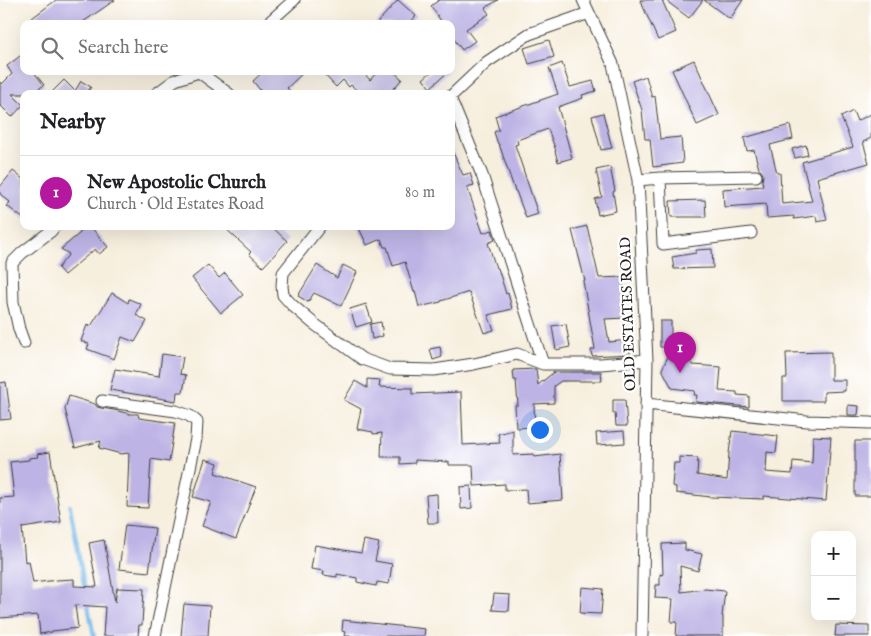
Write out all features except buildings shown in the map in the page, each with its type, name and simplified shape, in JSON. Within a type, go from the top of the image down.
[{"type":"street","points":[[272,20],[294,0]]},
{"type":"street","name":"OLD ESTATES ROAD","points":[[583,0],[613,64],[638,180],[647,360],[642,636]]},
{"type":"street","points":[[455,92],[488,62],[529,34],[589,13]]},
{"type":"street","points":[[161,90],[175,80],[191,75]]},
{"type":"street","points":[[204,75],[224,90]]},
{"type":"street","points":[[455,110],[482,175],[543,364]]},
{"type":"street","points":[[638,180],[756,176]]},
{"type":"street","points":[[660,178],[663,244],[750,233]]},
{"type":"street","points":[[24,343],[13,302],[12,264],[22,253],[52,230]]},
{"type":"street","points":[[317,230],[283,273],[283,294],[292,305],[362,359],[390,369],[434,370],[474,364],[517,354],[543,364],[601,364],[647,360]]},
{"type":"street","points":[[102,401],[176,411],[190,416],[197,422],[194,449],[155,636]]},
{"type":"street","points":[[646,404],[807,421],[871,423]]},
{"type":"waterway","points":[[70,506],[85,590]]},
{"type":"waterway","points":[[87,601],[94,636]]},
{"type":"place","name":"New Apostolic Church","points":[[680,373]]}]
